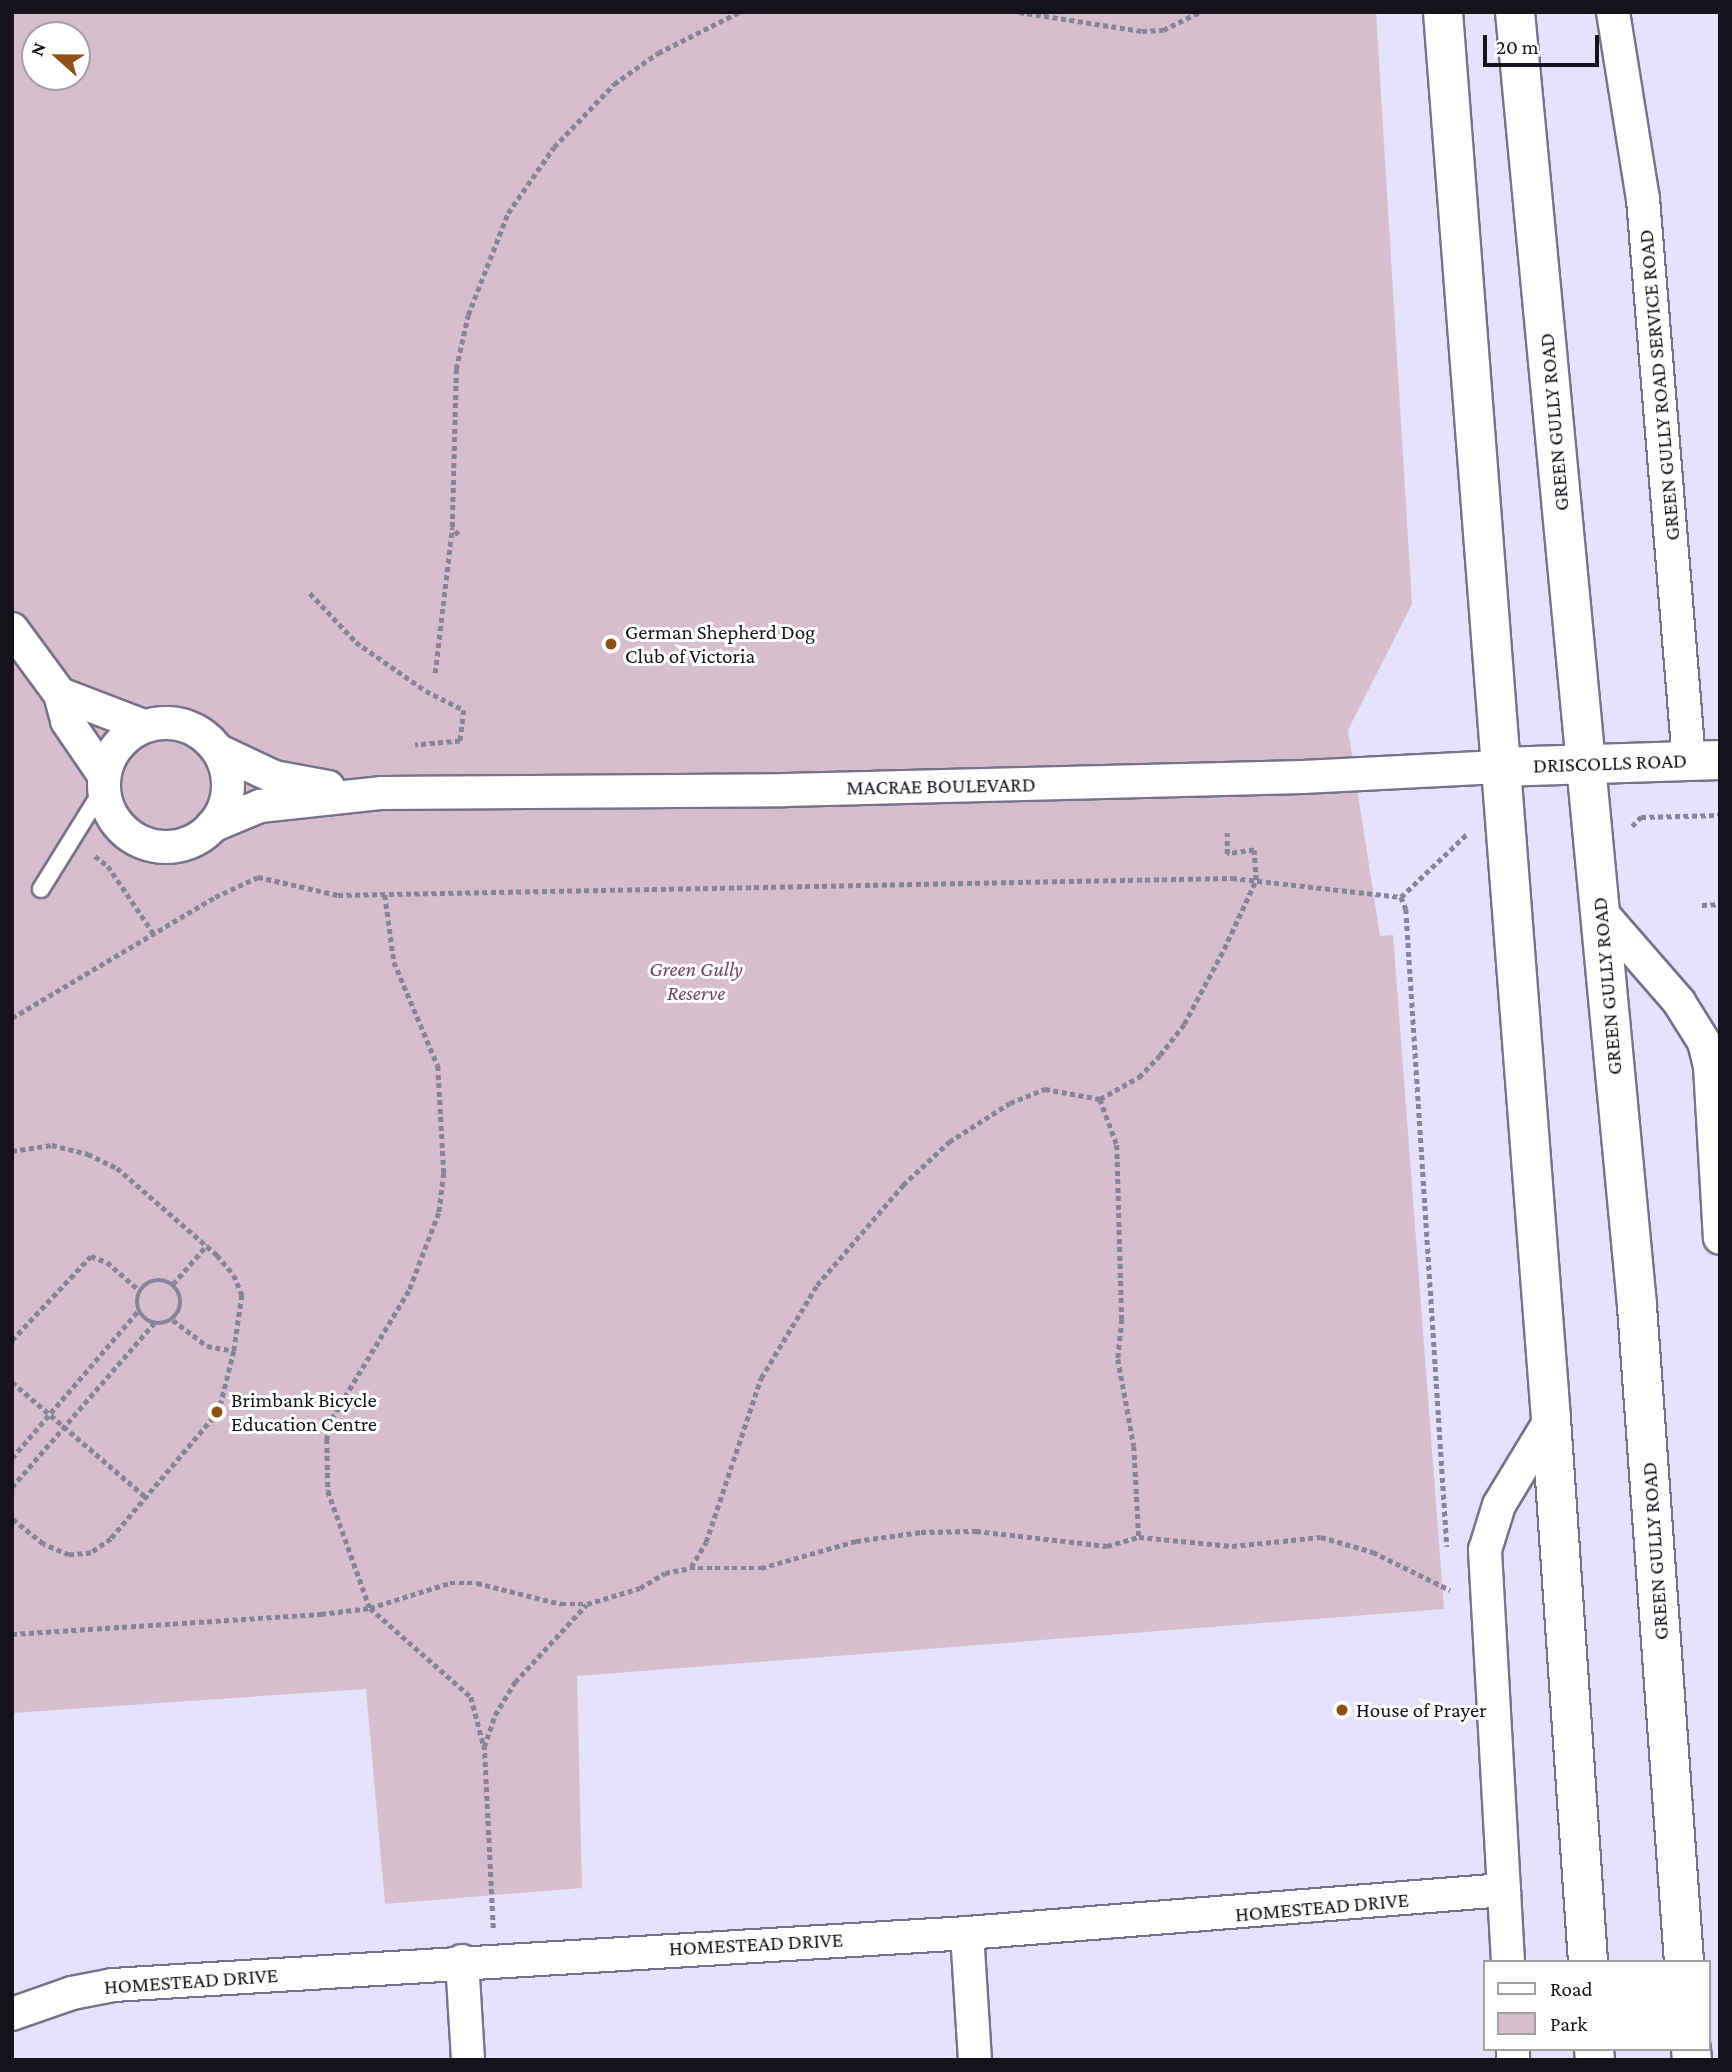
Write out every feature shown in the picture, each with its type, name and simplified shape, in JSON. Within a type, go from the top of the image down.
[{"type":"main road","points":[[1443,12],[1551,1419],[1588,1960]]},
{"type":"main road","name":"GREEN GULLY ROAD","points":[[1515,12],[1637,1307],[1684,1960]]},
{"type":"main road","name":"DRISCOLLS ROAD","points":[[1499,767],[1704,760]]},
{"type":"street","name":"GREEN GULLY ROAD SERVICE ROAD","points":[[1613,12],[1643,199],[1704,760]]},
{"type":"street","points":[[12,629],[60,694],[67,721],[104,782],[120,826],[153,846],[186,844],[212,826],[228,790],[219,751],[204,735],[186,725],[165,722],[144,726],[118,745],[104,782]]},
{"type":"street","points":[[60,694],[144,726]]},
{"type":"street","name":"MACRAE BOULEVARD","points":[[219,751],[274,777],[304,785],[382,793]]},
{"type":"street","name":"MACRAE BOULEVARD","points":[[212,826],[260,806],[382,793],[785,790],[1316,777],[1499,767]]},
{"type":"street","points":[[1600,911],[1679,1002],[1704,1042],[1710,1066],[1720,1238]]},
{"type":"street","points":[[1508,1960],[1485,1550],[1499,1506],[1551,1419]]},
{"type":"street","name":"HOMESTEAD DRIVE","points":[[12,2014],[72,1993],[113,1986],[494,1959],[967,1933],[1504,1890]]},
{"type":"street","points":[[967,1933],[975,2060]]},
{"type":"street","points":[[462,1961],[468,2060]]},
{"type":"lane","points":[[41,889],[46,874],[74,841],[104,782]]},
{"type":"path","points":[[435,673],[452,527],[454,394],[461,342],[508,213],[554,147],[614,84],[658,53],[739,12]]},
{"type":"path","points":[[1019,12],[1142,31],[1163,30],[1200,12]]},
{"type":"path","points":[[452,527],[457,535]]},
{"type":"path","points":[[310,593],[356,642],[426,691],[464,710],[460,741],[415,745]]},
{"type":"path","points":[[1634,827],[1640,817],[1720,815]]},
{"type":"path","points":[[12,1018],[155,933],[258,877],[338,895],[1256,880],[1401,897],[1475,831]]},
{"type":"path","points":[[690,1568],[706,1542],[761,1378],[783,1336],[817,1285],[903,1185],[949,1142],[1010,1103],[1045,1089],[1100,1099],[1139,1077],[1184,1024],[1256,880],[1254,850],[1227,855],[1227,833]]},
{"type":"path","points":[[74,841],[108,866],[155,933]]},
{"type":"path","points":[[385,895],[394,962],[438,1066],[444,1173],[439,1213],[409,1291],[341,1397],[327,1439],[328,1491],[370,1608],[471,1697],[484,1747],[494,1959]]},
{"type":"path","points":[[1401,897],[1406,909],[1448,1562]]},
{"type":"path","points":[[1702,905],[1720,904]]},
{"type":"path","points":[[1100,1099],[1117,1145],[1121,1189],[1118,1359],[1134,1446],[1139,1537]]},
{"type":"path","points":[[12,1151],[52,1145],[103,1159],[207,1245],[240,1287],[234,1351],[219,1411],[111,1539],[91,1553],[57,1552],[12,1519]]},
{"type":"path","points":[[173,1284],[207,1245]]},
{"type":"path","points":[[12,1340],[91,1256],[107,1262],[140,1291]]},
{"type":"path","points":[[12,1458],[139,1310],[140,1291],[151,1281],[173,1284]]},
{"type":"path","points":[[173,1284],[181,1302],[173,1320]]},
{"type":"path","points":[[139,1310],[153,1323]]},
{"type":"path","points":[[12,1487],[153,1323],[173,1320],[207,1346],[234,1351]]},
{"type":"path","points":[[12,1382],[147,1498]]},
{"type":"path","points":[[12,1634],[370,1608],[450,1583],[477,1583],[561,1604],[587,1604],[690,1568],[761,1568],[856,1541],[921,1532],[976,1531],[1107,1546],[1139,1537],[1232,1546],[1321,1537],[1373,1552],[1450,1590]]},
{"type":"path","points":[[1449,1576],[1451,1603]]},
{"type":"path","points":[[484,1747],[495,1715],[515,1682],[587,1604]]},
{"type":"green space","name":"Green Gully Reserve","points":[[12,12],[1376,12],[1412,604],[1348,730],[1380,936],[1393,935],[1444,1609],[577,1676],[582,1888],[385,1904],[366,1689],[12,1713]]},
{"type":"place","name":"German Shepherd Dog Club of Victoria","points":[[611,644]]},
{"type":"place","name":"Brimbank Bicycle Education Centre","points":[[217,1412]]},
{"type":"place","name":"House of Prayer","points":[[1342,1710]]}]
